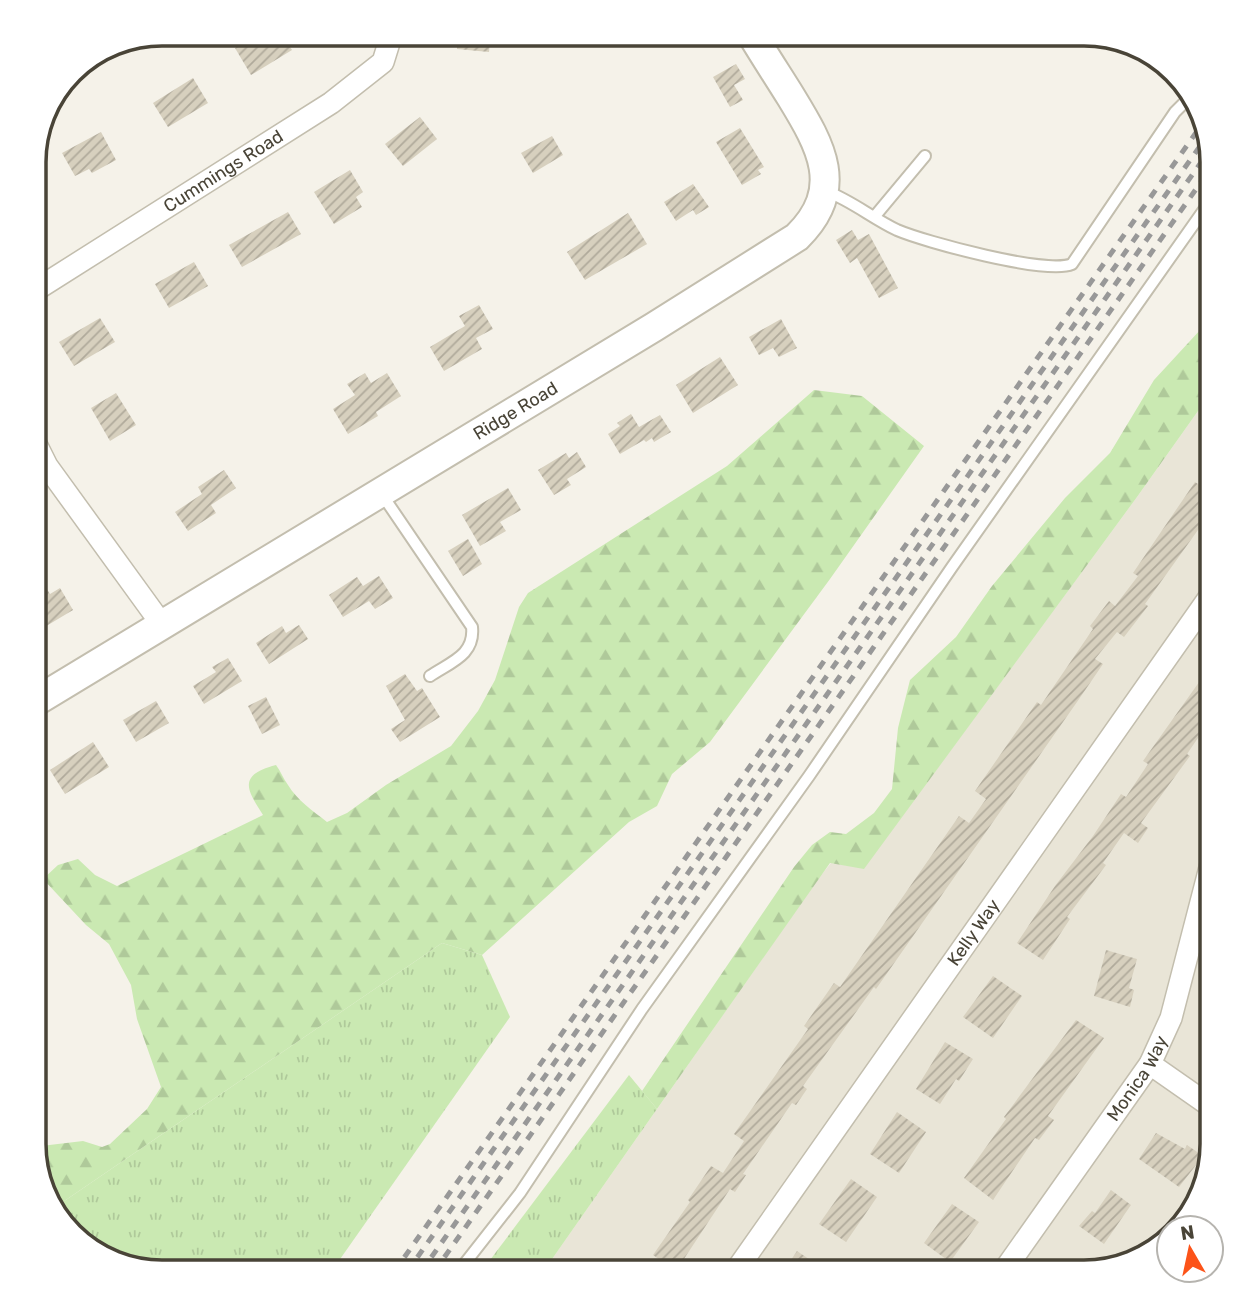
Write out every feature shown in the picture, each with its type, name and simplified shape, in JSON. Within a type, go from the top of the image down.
[{"type":"street","name":"Cummings Road","points":[[46,283],[331,103],[383,62],[388,46]]},
{"type":"street","name":"Ridge Road","points":[[46,695],[783,248],[808,225],[817,211],[823,190],[824,170],[816,137],[759,46]]},
{"type":"street","points":[[46,464],[163,626]]},
{"type":"street","name":"Kelly Way","points":[[743,1260],[1200,610]]},
{"type":"street","name":"Monica Way","points":[[1011,1260],[1150,1064],[1171,1018],[1200,899]]},
{"type":"street","points":[[1150,1064],[1200,1099]]},
{"type":"lane","points":[[823,190],[844,198],[896,229],[929,241],[1042,266],[1064,267],[1072,264],[1175,112],[1185,102]]},
{"type":"lane","points":[[875,216],[925,156]]},
{"type":"lane","points":[[467,1260],[520,1192],[642,1009],[809,776],[1200,215]]},
{"type":"lane","points":[[381,493],[472,627],[473,639],[468,651],[430,676]]},
{"type":"shaded area","points":[[1200,408],[1200,1159],[1189,1195],[1177,1214],[1155,1214],[1155,1235],[1129,1251],[1085,1260],[551,1260],[818,879],[831,863],[864,868]]},
{"type":"green space","points":[[1200,330],[1200,408],[864,869],[830,863],[657,1109],[642,1091],[794,867],[812,845],[830,832],[846,834],[874,813],[892,789],[898,728],[910,680],[956,637],[992,586],[1065,498],[1110,453],[1154,380]]},
{"type":"green space","points":[[814,390],[862,396],[924,446],[710,742],[672,774],[657,806],[629,822],[482,955],[442,943],[62,1203],[46,1159],[46,1145],[83,1141],[102,1147],[110,1144],[147,1109],[161,1087],[137,1019],[131,985],[109,944],[86,925],[46,882],[46,876],[58,865],[78,859],[95,875],[117,886],[263,815],[253,798],[249,784],[255,774],[276,765],[296,796],[327,822],[347,813],[386,785],[451,746],[478,711],[495,680],[519,607],[528,593],[727,466]]},
{"type":"green space","points":[[442,943],[482,955],[510,1017],[339,1260],[161,1260],[131,1256],[110,1248],[91,1236],[74,1220],[62,1203]]},
{"type":"green space","points":[[629,1075],[657,1109],[551,1260],[490,1260]]},
{"type":"building","points":[[289,46],[292,50],[251,75],[235,48]]},
{"type":"building","points":[[457,46],[490,46],[489,52],[457,49]]},
{"type":"building","points":[[736,64],[745,79],[734,85],[743,100],[730,107],[713,77]]},
{"type":"building","points":[[193,78],[208,103],[168,127],[153,103]]},
{"type":"building","points":[[420,117],[437,139],[403,166],[385,144]]},
{"type":"building","points":[[740,128],[764,167],[758,170],[761,174],[742,185],[716,142]]},
{"type":"building","points":[[101,132],[116,160],[92,173],[89,169],[75,176],[62,153]]},
{"type":"building","points":[[552,136],[563,155],[533,173],[521,153]]},
{"type":"building","points":[[350,170],[363,192],[356,197],[362,207],[334,224],[314,192]]},
{"type":"building","points":[[693,184],[709,207],[696,215],[693,210],[676,221],[664,202]]},
{"type":"building","points":[[288,212],[301,234],[242,267],[229,245]]},
{"type":"building","points":[[628,213],[647,244],[585,280],[567,252]]},
{"type":"building","points":[[852,230],[858,240],[869,234],[898,288],[879,298],[857,258],[850,263],[836,240]]},
{"type":"building","points":[[194,262],[208,286],[169,308],[155,284]]},
{"type":"building","points":[[479,305],[493,329],[476,338],[482,349],[444,371],[430,347],[465,326],[459,316]]},
{"type":"building","points":[[100,318],[115,342],[74,366],[59,342]]},
{"type":"building","points":[[781,319],[797,348],[779,357],[773,348],[759,355],[749,337]]},
{"type":"building","points":[[720,357],[738,385],[693,413],[676,385]]},
{"type":"building","points":[[365,373],[371,383],[387,373],[401,396],[376,412],[378,416],[348,434],[333,409],[355,395],[347,384]]},
{"type":"building","points":[[116,393],[136,425],[110,441],[91,408]]},
{"type":"building","points":[[631,414],[639,427],[660,415],[671,432],[654,442],[652,438],[646,442],[644,440],[620,454],[608,434],[620,426],[617,423]]},
{"type":"building","points":[[577,452],[586,467],[567,479],[571,485],[554,495],[538,470],[566,453],[569,458]]},
{"type":"building","points":[[224,470],[236,488],[211,505],[216,513],[188,531],[175,512],[202,494],[198,487]]},
{"type":"building","points":[[1195,482],[1200,485],[1200,527],[1124,637],[1117,632],[1095,659],[1103,664],[876,989],[874,987],[803,1086],[807,1089],[796,1105],[792,1103],[743,1174],[746,1175],[735,1192],[730,1189],[683,1260],[660,1260],[653,1255],[711,1166],[723,1173],[744,1141],[734,1134],[808,1029],[804,1026],[834,983],[840,987],[959,816],[969,823],[986,799],[975,791],[1037,702],[1041,705],[1093,629],[1090,626],[1109,601],[1115,606],[1138,576],[1133,573]]},
{"type":"building","points":[[508,488],[521,510],[500,522],[506,531],[480,546],[462,515]]},
{"type":"building","points":[[468,539],[482,564],[463,576],[448,551]]},
{"type":"building","points":[[379,576],[393,598],[375,609],[369,601],[343,617],[329,595],[357,577],[363,586]]},
{"type":"building","points":[[46,588],[50,594],[60,588],[73,610],[46,626]]},
{"type":"building","points":[[299,625],[308,639],[269,664],[256,643],[282,626],[286,633]]},
{"type":"building","points":[[228,658],[242,681],[204,704],[193,686],[216,672],[212,667]]},
{"type":"building","points":[[405,674],[417,691],[422,688],[440,717],[400,742],[391,729],[405,720],[386,686]]},
{"type":"building","points":[[1200,681],[1200,735],[1187,754],[1190,756],[1141,823],[1148,828],[1138,843],[1124,833],[1103,863],[1106,865],[1067,917],[1070,919],[1043,960],[1017,943],[1121,794],[1126,797],[1148,764],[1143,761]]},
{"type":"building","points":[[266,697],[280,725],[262,734],[248,706]]},
{"type":"building","points":[[156,701],[169,723],[136,742],[123,720]]},
{"type":"building","points":[[93,742],[109,767],[65,794],[50,770]]},
{"type":"building","points":[[1106,950],[1137,959],[1129,988],[1134,990],[1130,1007],[1094,996]]},
{"type":"building","points":[[993,976],[1022,996],[993,1038],[963,1017]]},
{"type":"building","points":[[1076,1020],[1104,1038],[1048,1116],[1054,1120],[1039,1140],[1035,1138],[993,1200],[964,1178],[1006,1119],[1004,1117]]},
{"type":"building","points":[[945,1042],[973,1059],[940,1104],[916,1089]]},
{"type":"building","points":[[897,1112],[926,1132],[899,1173],[870,1154]]},
{"type":"building","points":[[1156,1133],[1185,1149],[1187,1145],[1200,1154],[1200,1160],[1179,1187],[1139,1159]]},
{"type":"building","points":[[851,1179],[877,1197],[846,1242],[819,1224]]},
{"type":"building","points":[[1111,1190],[1131,1205],[1104,1244],[1079,1226],[1092,1211],[1095,1213]]},
{"type":"building","points":[[952,1204],[979,1222],[951,1260],[947,1260],[924,1243]]},
{"type":"building","points":[[797,1251],[810,1260],[791,1260]]},
{"type":"railway","points":[[402,1260],[1196,132]]},
{"type":"railway","points":[[415,1260],[1200,146]]},
{"type":"railway","points":[[429,1260],[1200,164]]},
{"type":"railway","points":[[442,1260],[1200,183]]}]
